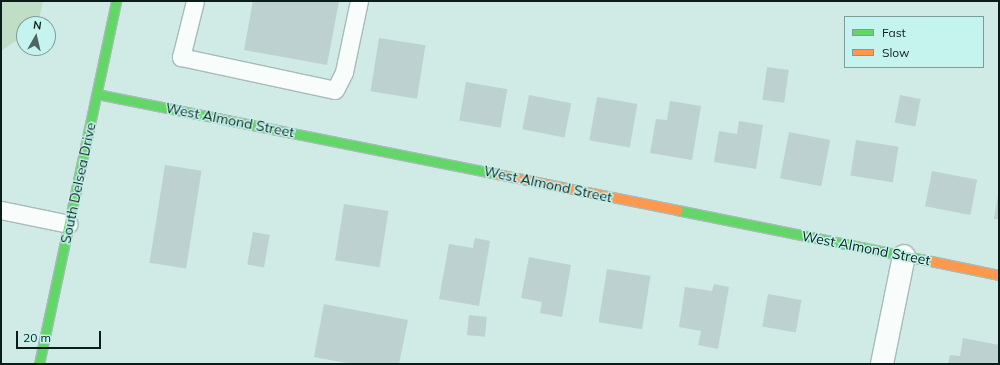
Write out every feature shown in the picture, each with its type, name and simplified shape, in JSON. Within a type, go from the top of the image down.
[{"type":"street","name":"South Delsea Drive","points":[[39,364],[116,1]]},
{"type":"street","name":"West Almond Street","points":[[97,94],[999,275]]},
{"type":"street","points":[[882,364],[904,256]]},
{"type":"lane","points":[[195,1],[181,57],[335,90],[344,72],[359,1]]},
{"type":"lane","points":[[1,210],[69,224]]},
{"type":"green space","points":[[1,1],[43,1],[40,16],[16,16],[16,41],[1,51]]},
{"type":"building","points":[[253,1],[339,1],[327,65],[244,50]]},
{"type":"building","points":[[379,38],[425,45],[417,99],[371,91]]},
{"type":"building","points":[[767,67],[789,70],[784,103],[762,100]]},
{"type":"building","points":[[466,82],[507,89],[501,128],[459,120]]},
{"type":"building","points":[[529,95],[571,103],[565,138],[522,129]]},
{"type":"building","points":[[900,95],[921,99],[915,126],[895,122]]},
{"type":"building","points":[[597,97],[637,104],[630,147],[589,140]]},
{"type":"building","points":[[670,101],[701,106],[692,160],[650,153],[656,119],[667,120]]},
{"type":"building","points":[[739,121],[763,125],[756,169],[714,162],[719,131],[737,134]]},
{"type":"building","points":[[789,132],[830,140],[821,186],[780,178]]},
{"type":"building","points":[[856,140],[898,147],[893,182],[850,176]]},
{"type":"building","points":[[165,165],[202,171],[186,269],[150,263]]},
{"type":"building","points":[[932,171],[977,180],[970,215],[925,206]]},
{"type":"building","points":[[998,195],[999,219],[994,219]]},
{"type":"building","points":[[344,204],[388,211],[380,267],[335,260]]},
{"type":"building","points":[[253,232],[270,235],[264,267],[247,264]]},
{"type":"building","points":[[475,238],[490,241],[479,306],[439,299],[449,244],[473,248]]},
{"type":"building","points":[[529,257],[571,265],[562,317],[540,313],[542,302],[521,298]]},
{"type":"building","points":[[607,269],[650,276],[642,329],[599,322]]},
{"type":"building","points":[[714,284],[729,287],[718,349],[698,345],[701,331],[679,327],[685,287],[712,291]]},
{"type":"building","points":[[768,294],[801,300],[796,332],[762,326]]},
{"type":"building","points":[[324,304],[408,320],[399,364],[352,364],[314,357]]},
{"type":"building","points":[[469,315],[487,317],[485,337],[467,335]]},
{"type":"building","points":[[963,338],[999,345],[999,364],[948,364],[950,355],[960,356]]},
{"type":"traffic: fast","points":[[39,364],[116,1]]},
{"type":"traffic: fast","points":[[97,94],[497,174]]},
{"type":"traffic: fast","points":[[677,210],[926,260]]},
{"type":"traffic: slow","points":[[497,174],[677,210]]},
{"type":"traffic: slow","points":[[926,260],[999,275]]}]
